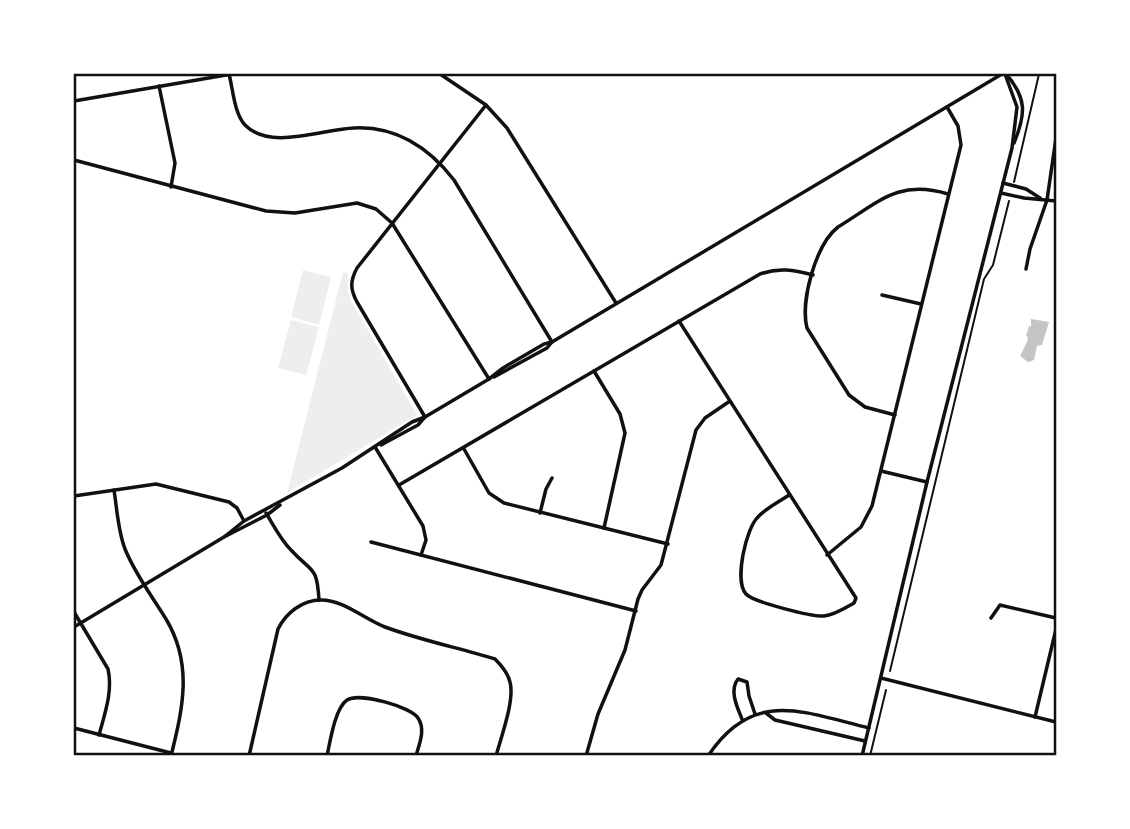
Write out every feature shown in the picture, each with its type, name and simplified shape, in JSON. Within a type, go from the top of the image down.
[{"type":"street","points":[[74,101],[231,74],[239,116],[243,124],[260,134],[286,138],[339,129],[370,128],[410,140],[440,163],[488,234],[552,342]]},
{"type":"street","points":[[440,74],[486,105],[515,139],[617,303]]},
{"type":"street","points":[[224,537],[247,527],[287,499],[411,429],[425,417],[489,379],[505,373],[617,303],[1004,74],[1017,90],[1023,104],[1020,127],[1000,192],[927,482],[862,755]]},
{"type":"street","points":[[159,86],[175,163],[171,187]]},
{"type":"street","points":[[425,417],[352,293],[351,282],[357,268],[486,105]]},
{"type":"street","points":[[827,555],[853,535],[867,517],[881,471],[961,141],[958,127],[947,107]]},
{"type":"street","points":[[1026,269],[1030,248],[1047,200],[1056,138]]},
{"type":"street","points":[[74,160],[254,209],[285,213],[356,203],[376,209],[392,223],[489,379]]},
{"type":"street","points":[[1003,183],[1032,192],[1040,198]]},
{"type":"street","points":[[895,415],[865,407],[849,395],[811,337],[805,316],[813,275],[820,248],[838,227],[903,189],[924,188],[949,194]]},
{"type":"street","points":[[1000,192],[1056,201]]},
{"type":"street","points":[[399,485],[760,274],[775,269],[788,269],[813,275]]},
{"type":"street","points":[[882,295],[921,304]]},
{"type":"street","points":[[679,321],[730,401],[856,601],[832,614],[817,616],[754,599],[741,588],[739,575],[752,525],[758,516],[789,495]]},
{"type":"street","points":[[594,371],[620,414],[625,433],[604,528]]},
{"type":"street","points":[[586,755],[598,714],[625,650],[642,590],[660,568],[696,430],[705,418],[730,401]]},
{"type":"street","points":[[376,447],[423,526],[426,540],[421,555]]},
{"type":"street","points":[[464,449],[489,493],[504,503],[668,544]]},
{"type":"street","points":[[881,471],[927,482]]},
{"type":"street","points":[[540,513],[546,489],[552,478]]},
{"type":"street","points":[[74,496],[148,485],[173,487],[229,502],[237,508],[247,527]]},
{"type":"street","points":[[74,728],[171,754],[184,696],[182,660],[173,631],[144,585],[123,543],[114,490]]},
{"type":"street","points":[[74,626],[224,537],[244,522],[266,512]]},
{"type":"street","points":[[266,512],[288,548],[317,575],[319,600]]},
{"type":"street","points":[[371,542],[636,611]]},
{"type":"street","points":[[249,755],[278,629],[284,618],[296,608],[319,600],[334,602],[388,628],[499,662],[508,675],[511,692],[496,755]]},
{"type":"street","points":[[991,618],[1000,605],[1056,618]]},
{"type":"street","points":[[74,612],[109,676],[109,697],[99,735]]},
{"type":"street","points":[[1035,717],[1056,629]]},
{"type":"street","points":[[881,678],[1056,722]]},
{"type":"street","points":[[742,719],[734,695],[734,684],[738,679],[747,682],[755,714]]},
{"type":"street","points":[[327,755],[338,713],[347,700],[356,698],[406,708],[418,716],[422,730],[416,755]]},
{"type":"street","points":[[708,755],[726,732],[742,719],[776,709],[790,709],[869,728]]},
{"type":"street","points":[[766,713],[775,720],[865,741]]},
{"type":"path","points":[[1013,186],[1039,74]]},
{"type":"path","points":[[890,671],[984,279],[993,265],[1010,195]]},
{"type":"path","points":[[870,755],[886,690]]},
{"type":"shaded area","points":[[303,270],[331,277],[319,325],[291,317]]},
{"type":"shaded area","points":[[343,272],[348,273],[351,301],[417,415],[287,493]]},
{"type":"shaded area","points":[[291,320],[319,327],[306,375],[278,368]]},
{"type":"building","points":[[1031,319],[1049,322],[1042,345],[1037,346],[1034,360],[1028,362],[1020,356],[1027,342]]}]
